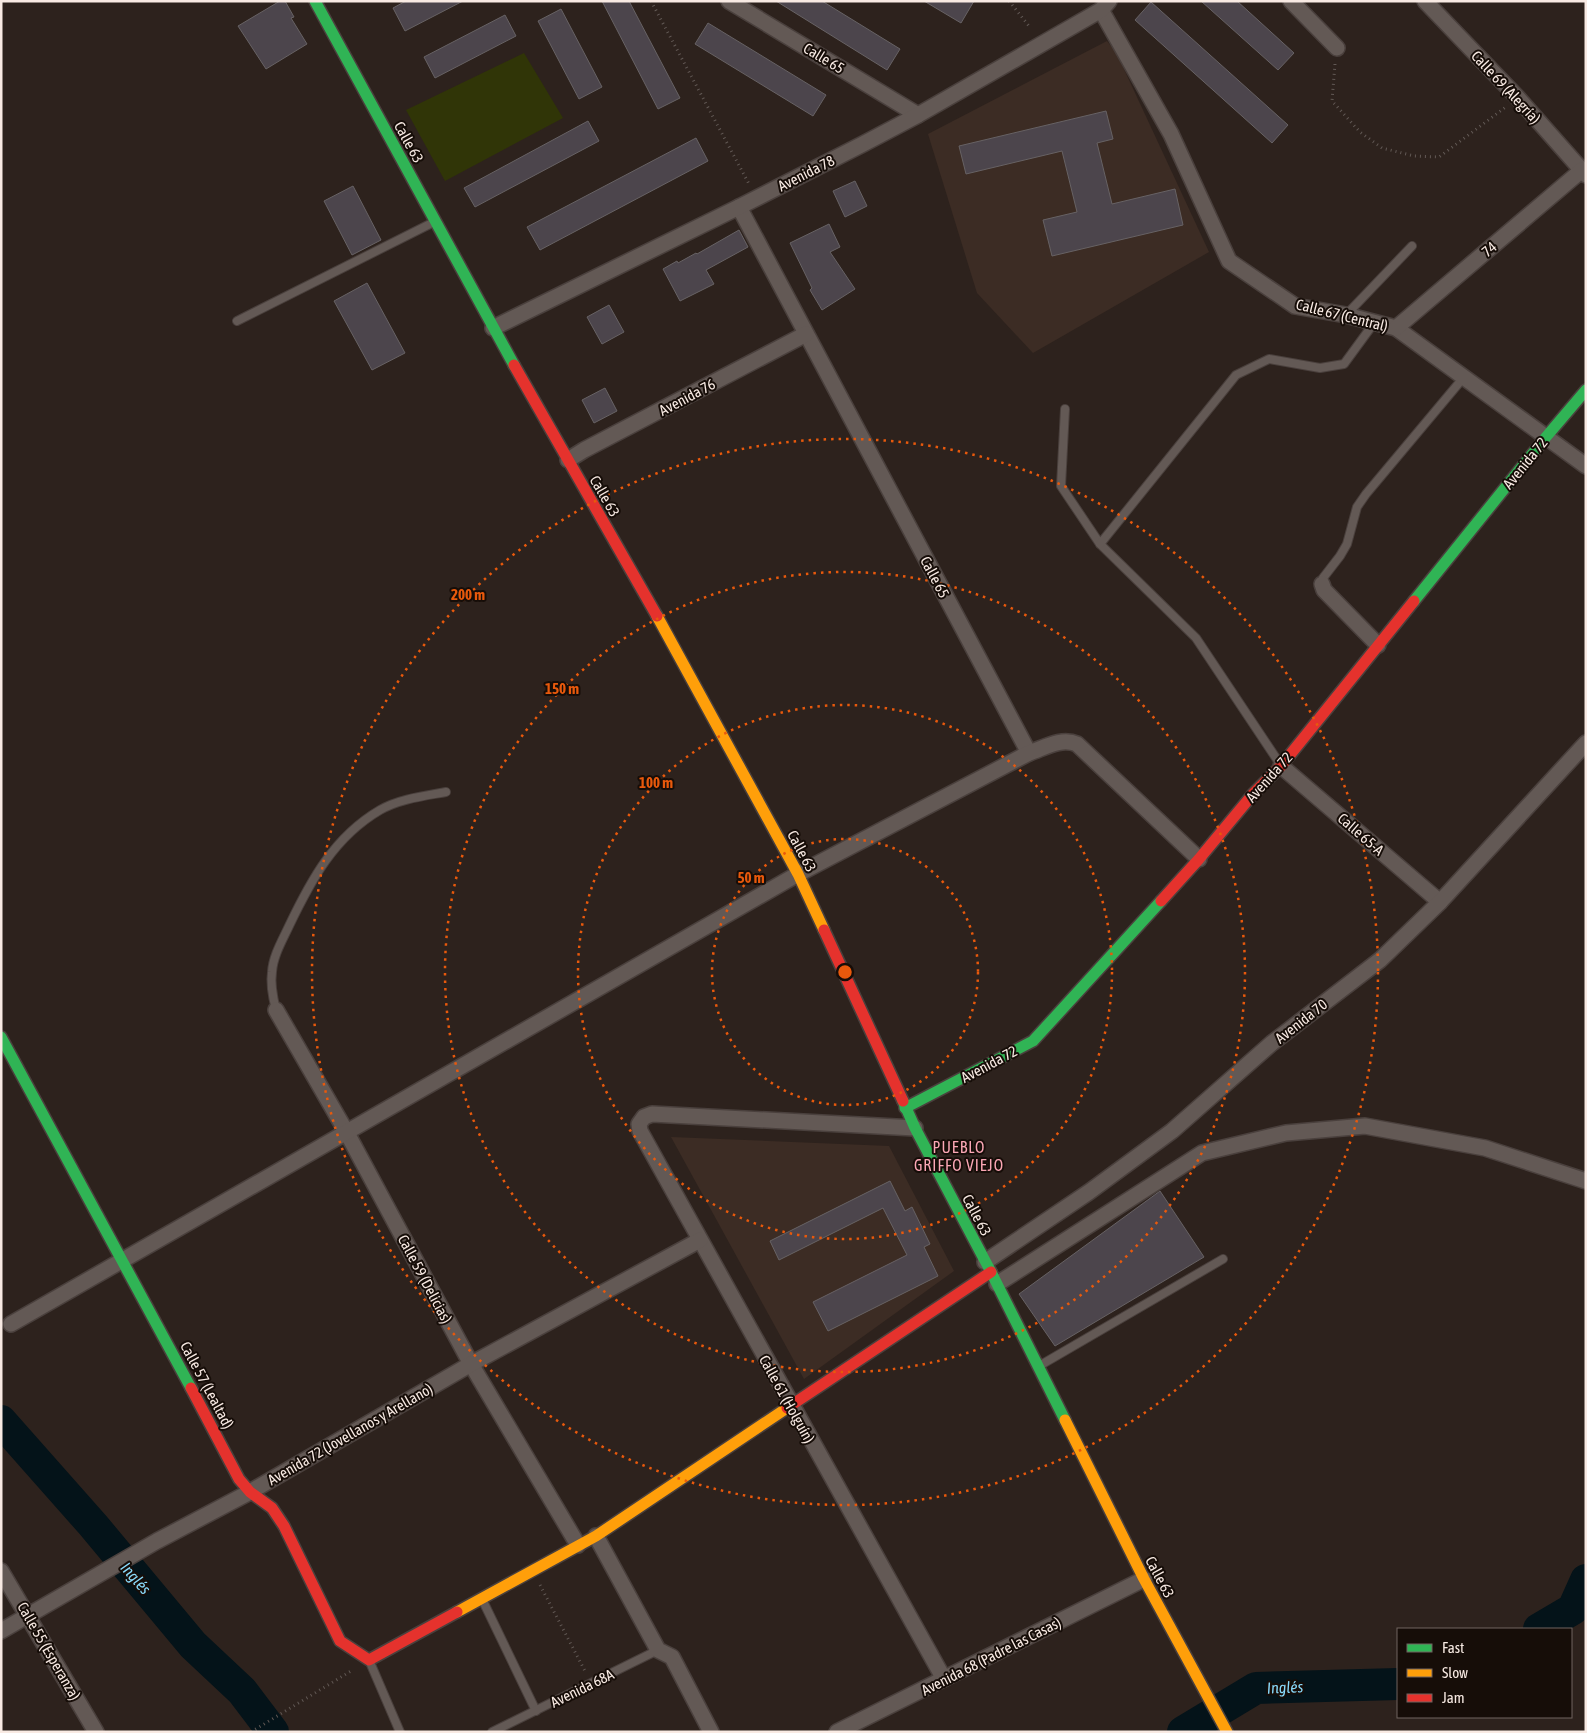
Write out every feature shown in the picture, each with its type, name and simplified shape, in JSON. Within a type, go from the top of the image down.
[{"type":"street","name":"Calle 63","points":[[315,1],[493,328],[686,667],[798,874],[905,1108],[991,1273],[1144,1579],[1227,1732]]},
{"type":"street","name":"Calle 65","points":[[729,1],[918,115]]},
{"type":"street","points":[[1291,1],[1337,48]]},
{"type":"street","name":"Calle 69 (Alegría)","points":[[1424,1],[1518,98],[1584,173]]},
{"type":"street","name":"Avenida 78","points":[[493,328],[757,198],[918,115],[1105,6]]},
{"type":"street","name":"Calle 67 (Central)","points":[[1105,6],[1171,134],[1230,261],[1295,306],[1346,315],[1374,324],[1396,328],[1586,466]]},
{"type":"street","name":"74","points":[[1396,328],[1584,173]]},
{"type":"street","name":"Calle 65","points":[[739,207],[1029,753]]},
{"type":"street","name":"Avenida 76","points":[[568,460],[806,334]]},
{"type":"street","name":"Avenida 72","points":[[905,1108],[1033,1041],[1199,859],[1253,794],[1281,766],[1586,390]]},
{"type":"street","points":[[1322,584],[1324,590],[1378,645]]},
{"type":"street","points":[[12,1324],[347,1134],[798,874],[1029,753],[1059,742],[1070,741],[1076,744],[1199,859]]},
{"type":"street","name":"Avenida 70","points":[[991,1273],[1090,1192],[1172,1131],[1272,1043],[1380,960],[1440,902],[1586,743]]},
{"type":"street","name":"Calle 65-A","points":[[1281,766],[1440,902]]},
{"type":"street","name":"Calle 59 (Delicias)","points":[[276,1010],[347,1134],[471,1364],[578,1544]]},
{"type":"street","name":"Calle 57 (Lealtad)","points":[[1,1037],[123,1260],[239,1479],[250,1492],[272,1508],[284,1526],[340,1641],[369,1660]]},
{"type":"street","name":"Calle 61 (Holguín)","points":[[915,1128],[652,1114],[644,1117],[639,1124],[640,1131],[944,1679]]},
{"type":"street","points":[[369,1660],[532,1569],[596,1536],[991,1273],[1202,1153],[1286,1133],[1365,1126],[1485,1148],[1586,1181]]},
{"type":"street","name":"Avenida 72 (Jovellanos y Arellano)","points":[[1,1632],[157,1541],[250,1492],[471,1364],[700,1240]]},
{"type":"street","points":[[596,1536],[658,1650],[672,1657],[711,1732]]},
{"type":"street","name":"Calle 55 (Esperanza)","points":[[1,1571],[96,1732]]},
{"type":"street","name":"Avenida 68 (Padre las Casas)","points":[[837,1732],[1144,1579]]},
{"type":"lane","points":[[237,321],[435,221]]},
{"type":"lane","points":[[1346,315],[1412,246]]},
{"type":"lane","points":[[1100,544],[1236,375],[1268,360],[1320,368],[1344,364],[1374,324]]},
{"type":"lane","points":[[1322,584],[1323,578],[1347,544],[1357,507],[1464,377]]},
{"type":"lane","points":[[1065,408],[1061,486],[1100,544],[1196,638],[1281,766]]},
{"type":"lane","points":[[276,1010],[272,994],[271,973],[275,956],[309,885],[330,853],[354,827],[381,809],[406,800],[446,792]]},
{"type":"lane","points":[[1038,1367],[1223,1259]]},
{"type":"lane","points":[[481,1598],[536,1711]]},
{"type":"lane","name":"Avenida 68A","points":[[492,1732],[658,1650]]},
{"type":"lane","points":[[369,1660],[400,1732]]},
{"type":"path","points":[[651,1],[757,198]]},
{"type":"path","points":[[1009,1],[1029,26]]},
{"type":"path","points":[[1337,48],[1332,101],[1360,132],[1382,148],[1414,156],[1439,157],[1518,98]]},
{"type":"path","points":[[532,1569],[591,1683]]},
{"type":"path","points":[[251,1732],[369,1660]]},
{"type":"shaded area","points":[[1107,41],[1116,52],[1209,252],[1033,353],[977,293],[928,134]]},
{"type":"shaded area","points":[[671,1137],[889,1146],[954,1271],[804,1379]]},
{"type":"green space","points":[[524,53],[563,118],[445,181],[406,110]]},
{"type":"building","points":[[280,1],[285,1],[294,17],[291,18],[307,44],[266,69],[238,26]]},
{"type":"building","points":[[406,1],[463,1],[405,31],[393,8]]},
{"type":"building","points":[[602,1],[629,1],[680,98],[658,109]]},
{"type":"building","points":[[776,1],[822,1],[900,49],[887,70]]},
{"type":"building","points":[[924,1],[974,1],[961,23]]},
{"type":"building","points":[[1201,1],[1237,1],[1294,53],[1278,70]]},
{"type":"building","points":[[1151,2],[1288,125],[1272,143],[1135,20]]},
{"type":"building","points":[[561,9],[602,87],[579,99],[538,21]]},
{"type":"building","points":[[505,15],[516,36],[435,78],[424,57]]},
{"type":"building","points":[[708,23],[826,95],[813,116],[695,44]]},
{"type":"building","points":[[1106,111],[1113,139],[1097,143],[1112,204],[1175,189],[1183,225],[1052,256],[1043,220],[1077,212],[1062,151],[966,174],[959,146]]},
{"type":"building","points":[[588,121],[599,141],[475,207],[464,188]]},
{"type":"building","points":[[696,138],[708,161],[540,250],[527,227]]},
{"type":"building","points":[[855,181],[867,206],[845,217],[833,191]]},
{"type":"building","points":[[353,186],[381,240],[352,255],[324,201]]},
{"type":"building","points":[[829,224],[840,247],[830,252],[855,289],[822,310],[810,290],[812,288],[790,243]]},
{"type":"building","points":[[739,230],[748,247],[706,270],[714,284],[680,301],[663,269],[677,261],[678,263],[697,254]]},
{"type":"building","points":[[367,283],[405,353],[372,370],[334,301]]},
{"type":"building","points":[[609,305],[624,332],[602,344],[587,317]]},
{"type":"building","points":[[605,388],[617,411],[594,423],[582,400]]},
{"type":"building","points":[[890,1181],[905,1211],[912,1207],[930,1244],[924,1247],[938,1276],[828,1331],[813,1302],[907,1255],[883,1208],[779,1260],[770,1241]]},
{"type":"building","points":[[1160,1191],[1204,1257],[1055,1346],[1019,1294]]},
{"type":"waterway","name":"Inglés","points":[[1,1421],[93,1525],[193,1645],[242,1691],[273,1732]]},
{"type":"waterway","name":"Inglés","points":[[1541,1628],[1573,1609],[1586,1580]]},
{"type":"waterway","name":"Inglés","points":[[1183,1732],[1256,1688],[1397,1684]]},
{"type":"traffic: fast","points":[[315,1],[514,365]]},
{"type":"traffic: fast","points":[[1414,601],[1586,390]]},
{"type":"traffic: fast","points":[[905,1108],[1033,1041],[1161,901]]},
{"type":"traffic: fast","points":[[1,1037],[191,1388]]},
{"type":"traffic: fast","points":[[903,1101],[915,1128],[991,1272],[1065,1420]]},
{"type":"traffic: slow","points":[[657,616],[798,874],[824,930]]},
{"type":"traffic: slow","points":[[457,1612],[596,1536],[787,1408]]},
{"type":"traffic: slow","points":[[1065,1420],[1144,1579],[1227,1732]]},
{"type":"traffic: jam","points":[[514,365],[657,616]]},
{"type":"traffic: jam","points":[[1161,901],[1253,794],[1281,766],[1414,601]]},
{"type":"traffic: jam","points":[[824,930],[903,1101]]},
{"type":"traffic: jam","points":[[787,1408],[991,1272]]},
{"type":"traffic: jam","points":[[191,1388],[239,1479],[250,1492],[272,1508],[284,1526],[340,1641],[369,1660],[457,1612]]},
{"type":"district","name":"PUEBLO GRIFFO VIEJO","points":[[959,1156]]}]
